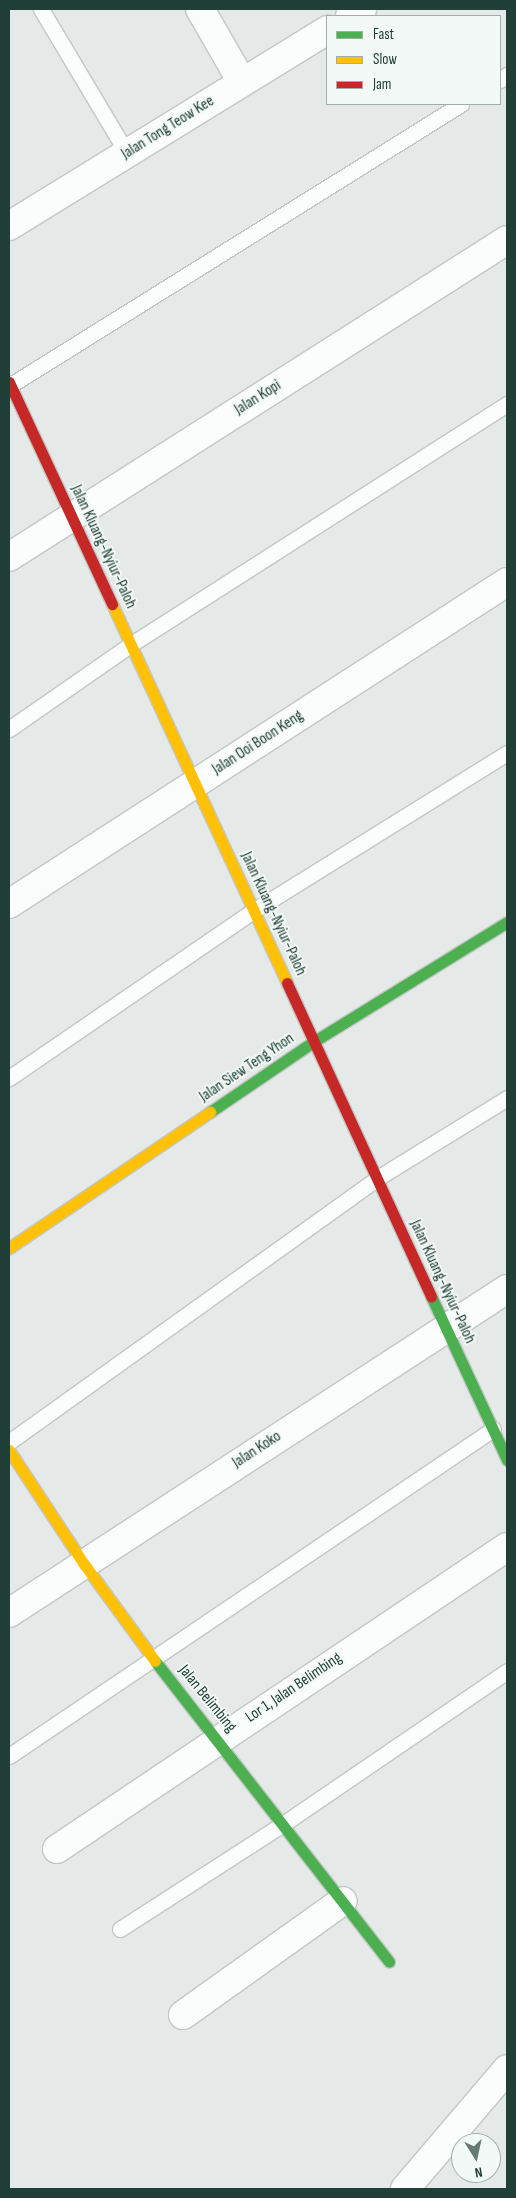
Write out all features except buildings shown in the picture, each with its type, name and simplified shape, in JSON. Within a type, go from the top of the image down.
[{"type":"street","points":[[200,9],[242,82]]},
{"type":"street","name":"Jalan Tong Teow Kee","points":[[9,226],[326,31]]},
{"type":"street","name":"Jalan Kopi","points":[[9,557],[507,240]]},
{"type":"street","name":"Jalan Kluang-Nyiur-Paloh","points":[[9,385],[196,784],[376,1179],[507,1460]]},
{"type":"street","name":"Jalan Ooi Boon Keng","points":[[9,904],[507,582]]},
{"type":"street","name":"Jalan Siew Teng Yhon","points":[[9,1248],[314,1042],[507,922]]},
{"type":"street","name":"Jalan Koko","points":[[9,1613],[507,1289]]},
{"type":"street","name":"Jalan Belimbing","points":[[9,1450],[84,1564],[153,1658],[218,1738],[389,1962]]},
{"type":"street","name":"Lor 1, Jalan Belimbing","points":[[57,1849],[218,1738],[507,1547]]},
{"type":"street","points":[[183,2015],[343,1902]]},
{"type":"street","points":[[404,2189],[507,2069]]},
{"type":"lane","points":[[40,9],[127,153]]},
{"type":"lane","points":[[9,385],[459,105]]},
{"type":"lane","points":[[9,729],[130,645],[507,404]]},
{"type":"lane","points":[[9,1078],[253,911],[507,753]]},
{"type":"lane","points":[[9,1442],[376,1179],[507,1098]]},
{"type":"lane","points":[[9,1756],[493,1428]]},
{"type":"lane","points":[[120,1929],[284,1824],[507,1671]]},
{"type":"traffic: fast","points":[[210,1112],[313,1042],[507,922]]},
{"type":"traffic: fast","points":[[431,1296],[507,1460]]},
{"type":"traffic: fast","points":[[155,1661],[389,1962]]},
{"type":"traffic: slow","points":[[112,604],[287,983]]},
{"type":"traffic: slow","points":[[9,1248],[210,1112]]},
{"type":"traffic: slow","points":[[9,1450],[84,1564],[155,1661]]},
{"type":"traffic: jam","points":[[9,382],[112,604]]},
{"type":"traffic: jam","points":[[287,983],[431,1296]]}]
